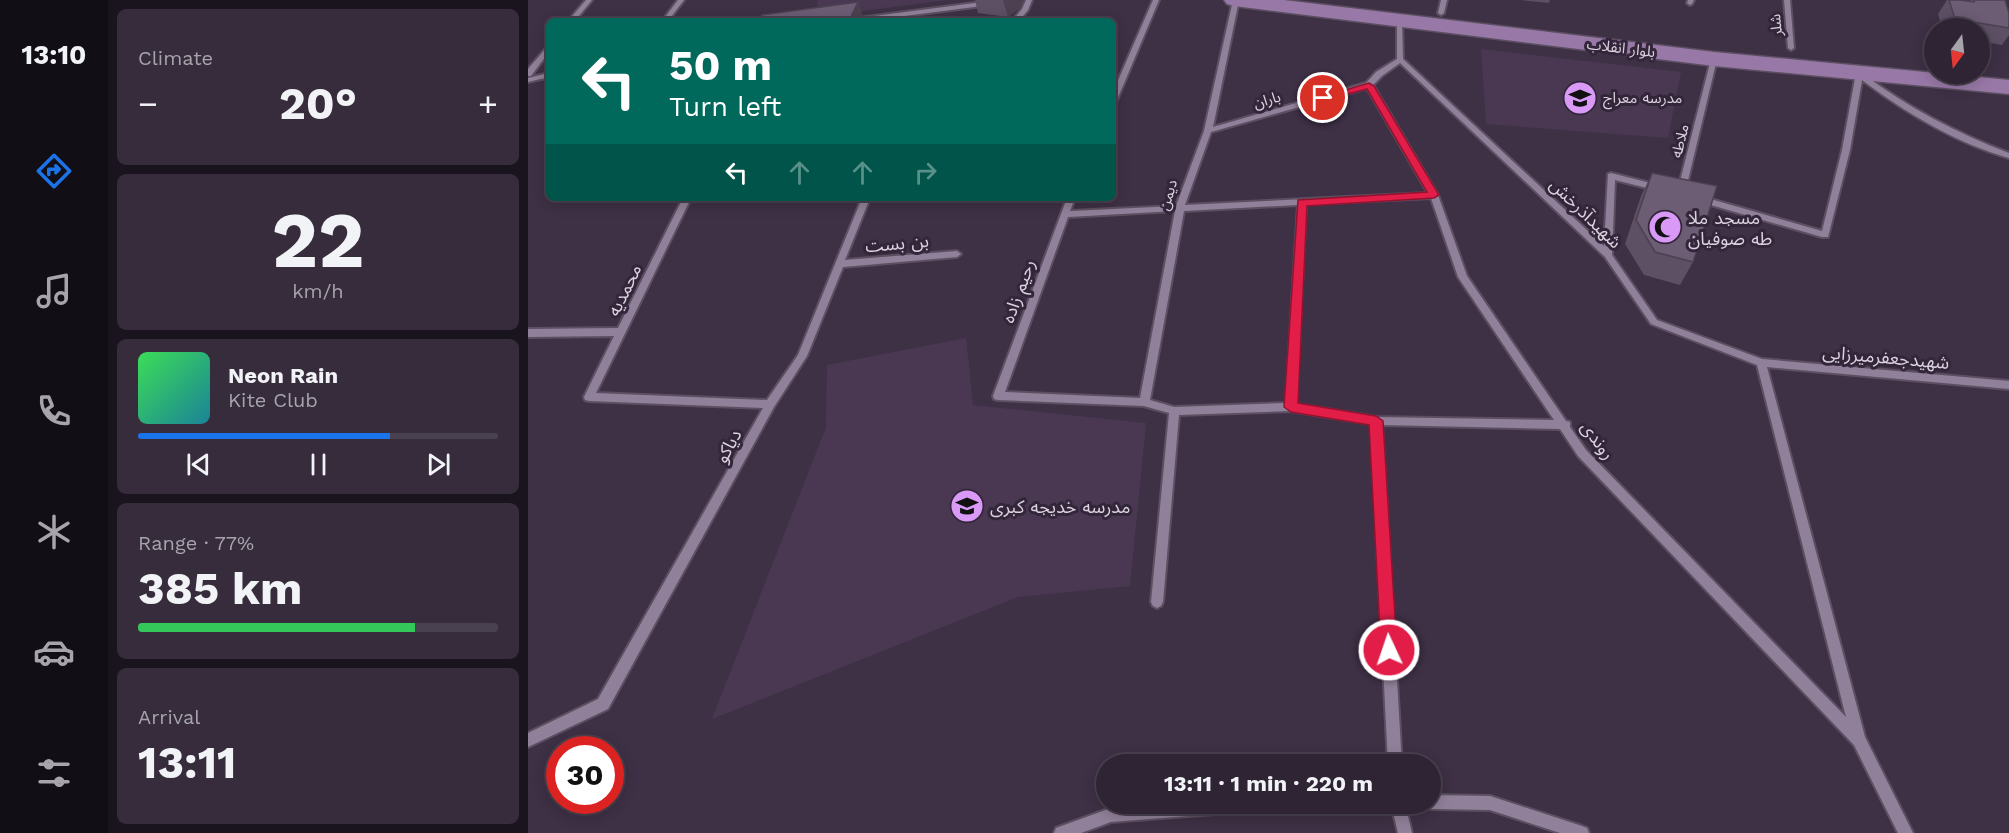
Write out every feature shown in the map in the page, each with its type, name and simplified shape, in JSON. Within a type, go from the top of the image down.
[{"type":"main road","name":"بلوار انقلاب","points":[[1235,0],[1714,59],[1859,75],[2009,87]]},
{"type":"main road","name":"بلوار انقلاب","points":[[1334,0],[1443,6],[1924,63]]},
{"type":"main road","points":[[1990,69],[2009,72]]},
{"type":"street","points":[[574,18],[589,0]]},
{"type":"street","points":[[667,18],[681,0]]},
{"type":"street","points":[[874,18],[1013,0]]},
{"type":"street","points":[[1018,18],[1025,10],[1029,0]]},
{"type":"street","points":[[1116,93],[1156,0]]},
{"type":"street","name":"دیمن","points":[[1144,402],[1180,207],[1208,131],[1235,0]]},
{"type":"street","name":"شلر","points":[[1787,0],[1791,48]]},
{"type":"street","points":[[1369,86],[1379,74],[1400,60],[1400,22]]},
{"type":"street","points":[[528,74],[546,52]]},
{"type":"street","name":"ملاطه","points":[[1681,194],[1714,59]]},
{"type":"street","name":"شهیدآذرخش","points":[[1400,60],[1608,255],[1654,322],[1761,363]]},
{"type":"street","points":[[1608,255],[1611,176],[1825,235],[1846,150],[1859,75],[1897,104],[1968,141],[2009,156]]},
{"type":"street","points":[[528,80],[546,76]]},
{"type":"street","name":"باران","points":[[1208,131],[1369,86]]},
{"type":"street","name":"روندی","points":[[1369,86],[1434,195],[1463,277],[1566,425],[1582,453],[1859,740],[1906,833]]},
{"type":"street","points":[[1064,214],[1434,195]]},
{"type":"street","name":"محمدیه","points":[[686,201],[589,397],[770,404]]},
{"type":"street","name":"دیاکو","points":[[528,740],[603,704],[770,404],[802,356],[865,201]]},
{"type":"street","name":"رحیم زاده","points":[[1070,201],[998,396],[1144,402]]},
{"type":"street","points":[[1291,407],[1302,203]]},
{"type":"street","name":"بن بست","points":[[840,264],[957,254]]},
{"type":"street","points":[[528,333],[622,332]]},
{"type":"street","points":[[1761,363],[1859,740]]},
{"type":"street","name":"شهیدجعفرمیرزایی","points":[[1761,363],[2009,384]]},
{"type":"street","points":[[1144,402],[1174,411],[1291,407],[1376,421],[1566,425]]},
{"type":"street","points":[[1157,602],[1174,411]]},
{"type":"street","points":[[1376,421],[1394,754]]},
{"type":"street","points":[[1441,802],[1490,803],[1582,833]]},
{"type":"street","points":[[1061,833],[1111,815],[1124,814]]},
{"type":"street","points":[[1400,814],[1405,833]]},
{"type":"shaded area","points":[[817,0],[947,0],[818,17]]},
{"type":"shaded area","name":"مدرسه معراج","points":[[1481,49],[1681,72],[1668,138],[1486,124]]},
{"type":"shaded area","name":"مدرسه خدیجه کبری","points":[[966,338],[973,405],[1146,423],[1130,586],[1018,597],[712,719],[826,427],[827,365]]},
{"type":"building","points":[[1949,0],[1974,2],[1974,0],[2005,0],[2009,13],[2009,28],[1990,25],[1990,18],[1955,18]]},
{"type":"building","points":[[858,2],[850,18],[760,18],[762,15]]},
{"type":"building","points":[[1652,173],[1717,186],[1693,262],[1655,252],[1636,220]]},
{"type":"place","name":"مدرسه معراج","points":[[1580,98]]},
{"type":"place","name":"مسجد ملا طه صوفیان","points":[[1665,227]]},
{"type":"place","name":"مدرسه خدیجه کبری","points":[[967,506]]},
{"type":"route","points":[[1323,98],[1369,86],[1434,195],[1302,203],[1291,407],[1376,421],[1389,650]]}]
